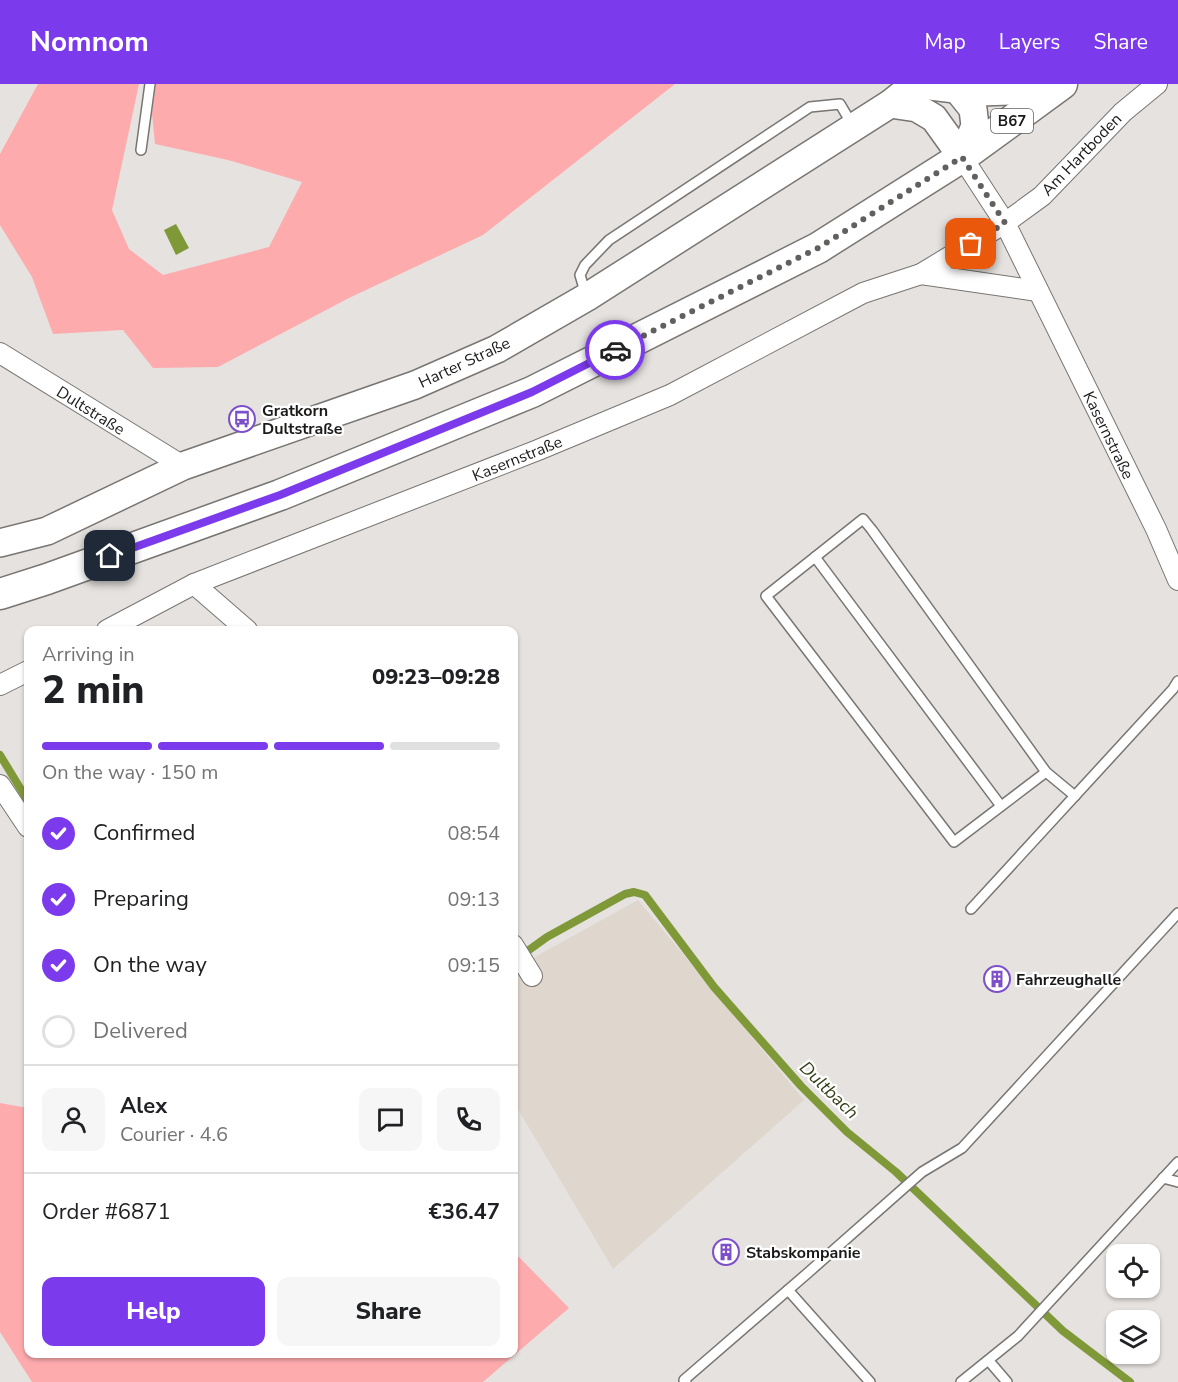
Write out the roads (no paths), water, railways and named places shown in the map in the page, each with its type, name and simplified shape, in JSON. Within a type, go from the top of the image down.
[{"type":"main road","name":"B67","points":[[0,594],[280,495],[532,392],[818,248],[962,157],[1062,84]]},
{"type":"street","points":[[923,85],[980,92],[1010,91],[1048,84]]},
{"type":"street","name":"Am Hartboden","points":[[1005,223],[1042,196],[1122,111],[1157,84]]},
{"type":"street","name":"Harter Straße","points":[[0,543],[46,531],[183,466],[415,386],[497,349],[587,297],[890,104],[905,92],[923,85]]},
{"type":"street","points":[[957,89],[973,109],[975,126],[962,157]]},
{"type":"street","points":[[890,104],[916,108],[934,118],[962,157]]},
{"type":"street","name":"Kasernstraße","points":[[962,157],[1005,223],[1156,530],[1178,580]]},
{"type":"street","name":"Kasernstraße","points":[[115,626],[194,584],[538,450],[670,395],[862,293],[921,274],[1005,223]]},
{"type":"street","name":"Kasernstraße","points":[[921,274],[1038,291]]},
{"type":"street","name":"Dultstraße","points":[[0,353],[183,466]]},
{"type":"street","points":[[194,584],[241,626]]},
{"type":"street","points":[[0,686],[24,673]]},
{"type":"street","points":[[0,785],[24,820]]},
{"type":"lane","points":[[141,150],[150,84]]},
{"type":"lane","points":[[587,297],[580,275],[585,265],[609,240],[810,107],[840,104],[854,127]]},
{"type":"lane","points":[[1046,772],[954,842],[766,596],[863,519],[1046,772],[1075,796]]},
{"type":"lane","points":[[815,557],[1001,806]]},
{"type":"lane","points":[[971,909],[1178,681]]},
{"type":"lane","points":[[686,1382],[684,1380],[922,1172],[962,1148],[1178,913]]},
{"type":"lane","points":[[961,1382],[1018,1336],[1178,1162]]},
{"type":"lane","points":[[1163,1178],[1178,1182]]},
{"type":"lane","points":[[788,1290],[870,1382]]},
{"type":"lane","points":[[989,1360],[1007,1382]]},
{"type":"waterway","name":"Dultbach","points":[[0,755],[24,794]]},
{"type":"waterway","name":"Dultbach","points":[[522,955],[547,937],[625,894],[634,892],[645,895],[714,987],[801,1086],[847,1132],[896,1172],[1063,1331],[1130,1382]]},
{"type":"place","name":"Gratkorn Dultstraße","points":[[242,419]]},
{"type":"place","name":"Fahrzeughalle","points":[[997,979]]},
{"type":"place","name":"Stabskompanie","points":[[726,1252]]}]
